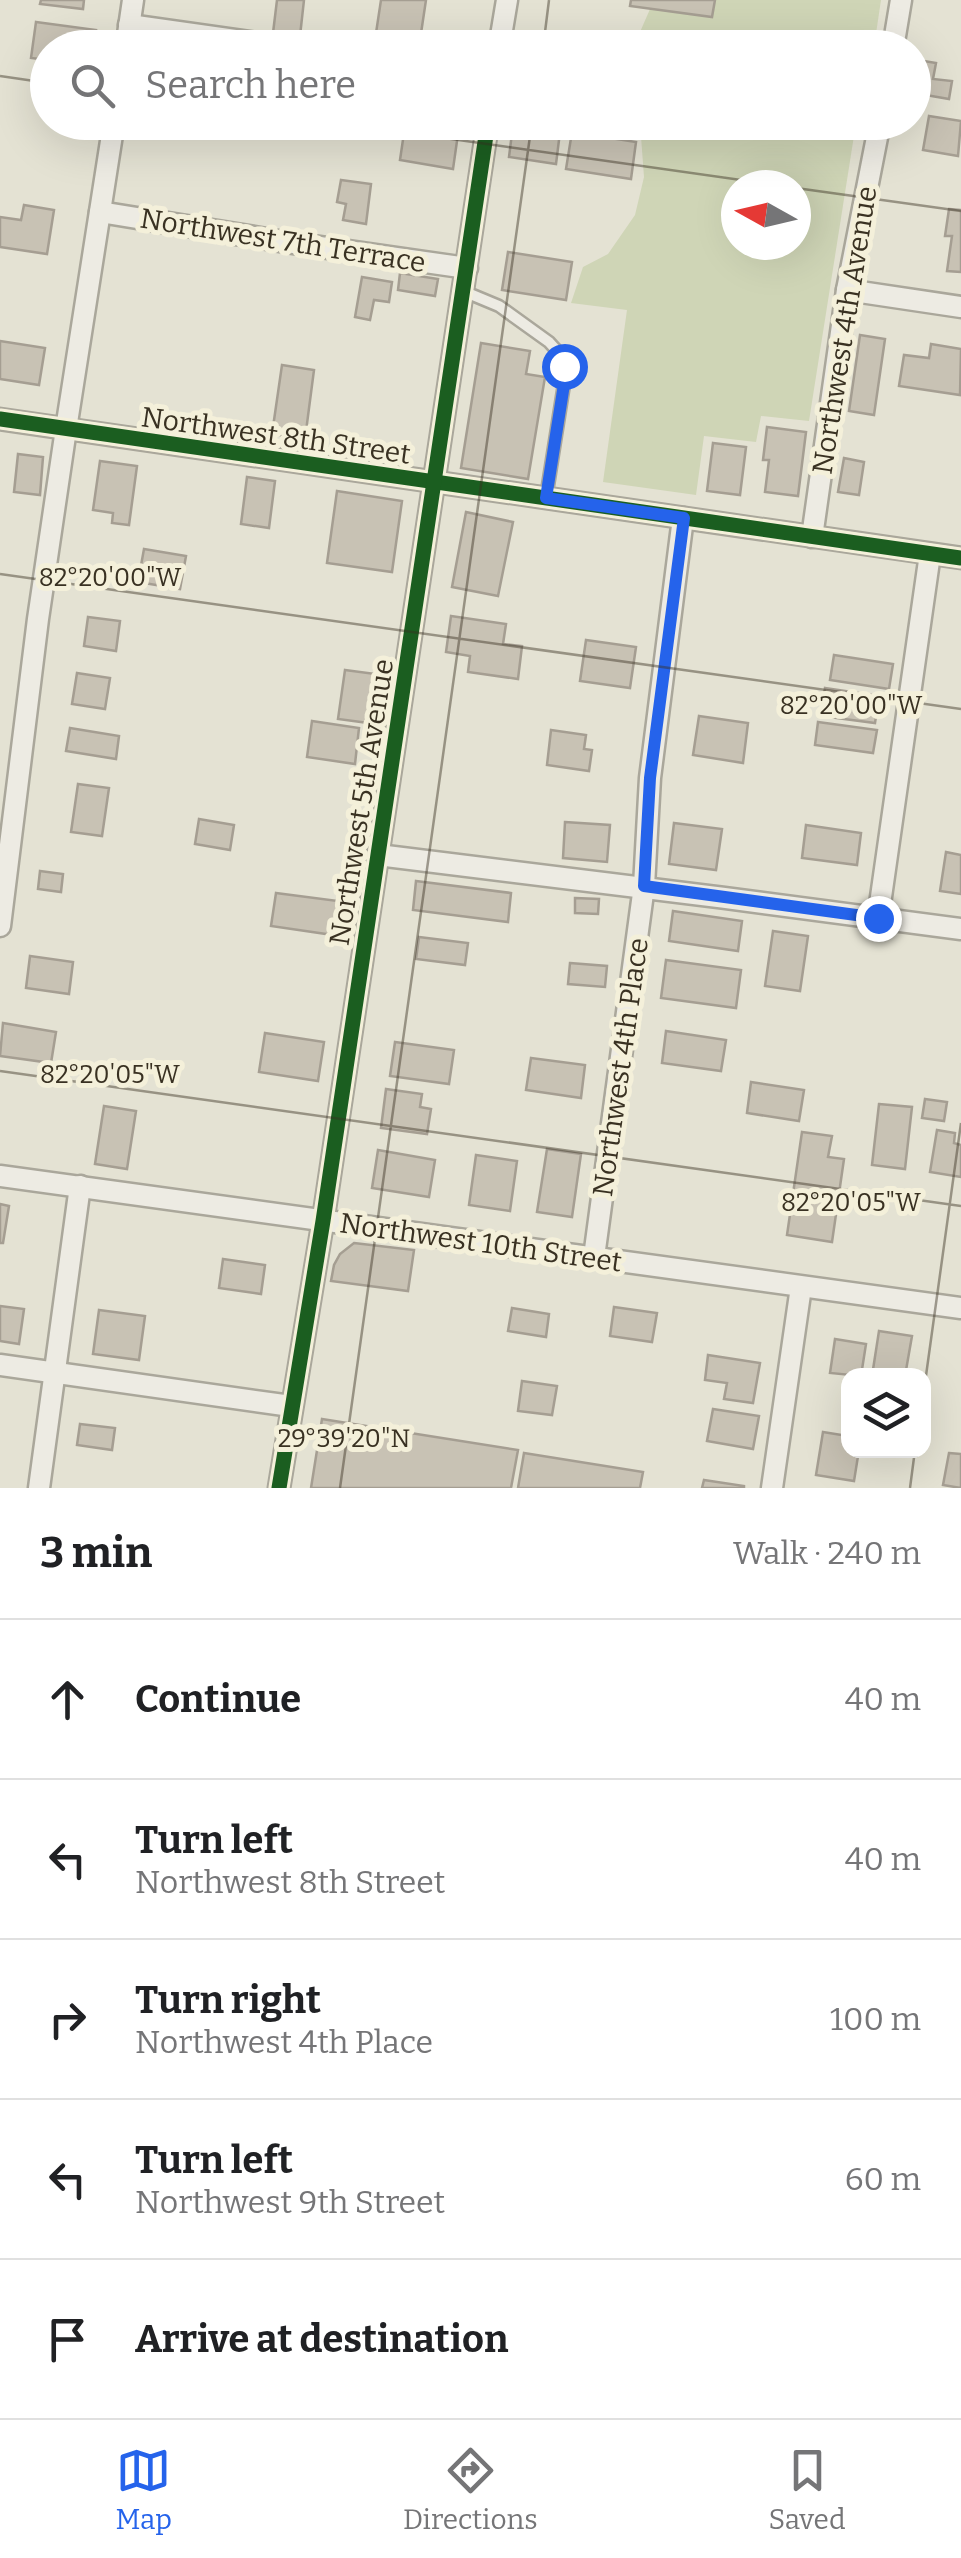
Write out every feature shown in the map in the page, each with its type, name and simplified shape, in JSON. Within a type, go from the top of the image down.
[{"type":"street","points":[[128,30],[133,0]]},
{"type":"street","points":[[503,30],[507,0]]},
{"type":"street","points":[[896,30],[900,0]]},
{"type":"street","points":[[129,25],[164,30]]},
{"type":"street","points":[[0,926],[38,619],[111,140]]},
{"type":"street","name":"Northwest 5th Avenue","points":[[279,1488],[485,140]]},
{"type":"street","name":"Northwest 4th Avenue","points":[[812,537],[847,290],[876,140]]},
{"type":"street","name":"Northwest 7th Terrace","points":[[100,212],[467,268]]},
{"type":"street","points":[[847,290],[961,307]]},
{"type":"street","name":"Northwest 8th Street","points":[[0,419],[961,558]]},
{"type":"street","name":"Northwest 4th Place","points":[[594,1257],[644,886],[650,778],[684,518]]},
{"type":"street","points":[[878,918],[930,554]]},
{"type":"street","points":[[378,855],[961,928]]},
{"type":"street","name":"Northwest 10th Street","points":[[0,1176],[961,1308]]},
{"type":"street","points":[[39,1488],[80,1186]]},
{"type":"street","points":[[772,1488],[801,1287]]},
{"type":"street","points":[[0,1365],[291,1406]]},
{"type":"lane","points":[[464,292],[488,300],[535,332],[558,353],[564,366],[546,498]]},
{"type":"green space","points":[[654,0],[881,0],[877,30],[641,30]]},
{"type":"green space","points":[[641,140],[853,140],[809,421],[761,416],[756,442],[704,436],[696,495],[603,482],[627,310],[571,303],[583,267],[608,254],[635,215],[644,177]]},
{"type":"building","points":[[41,0],[84,0],[83,9],[40,4]]},
{"type":"building","points":[[277,0],[304,0],[301,30],[273,30]]},
{"type":"building","points":[[381,0],[426,0],[422,30],[376,30]]},
{"type":"building","points":[[631,0],[715,0],[712,17],[630,6]]},
{"type":"building","points":[[36,22],[96,30],[35,30]]},
{"type":"building","points":[[931,62],[936,63],[933,79],[952,81],[949,99],[931,96]]},
{"type":"building","points":[[931,116],[961,121],[958,156],[923,150],[925,140],[931,140]]},
{"type":"building","points":[[403,140],[457,140],[453,169],[400,160]]},
{"type":"building","points":[[511,140],[559,140],[556,164],[509,157]]},
{"type":"building","points":[[571,140],[636,142],[631,179],[566,169]]},
{"type":"building","points":[[341,180],[371,184],[366,224],[343,220],[346,204],[337,202]]},
{"type":"building","points":[[24,205],[54,210],[47,254],[0,247],[0,217],[21,220]]},
{"type":"building","points":[[949,209],[961,210],[961,272],[947,271],[952,236],[945,236]]},
{"type":"building","points":[[508,252],[572,262],[566,300],[502,290]]},
{"type":"building","points":[[400,273],[438,279],[435,296],[398,290]]},
{"type":"building","points":[[362,277],[392,282],[389,302],[374,300],[370,320],[355,317]]},
{"type":"building","points":[[860,335],[885,339],[874,415],[849,411]]},
{"type":"building","points":[[0,341],[45,348],[39,385],[0,379]]},
{"type":"building","points":[[481,343],[530,351],[526,374],[545,377],[528,479],[461,468]]},
{"type":"building","points":[[931,344],[961,349],[960,395],[899,386],[904,355],[929,358]]},
{"type":"building","points":[[282,365],[314,370],[305,439],[272,434]]},
{"type":"building","points":[[767,427],[806,432],[798,496],[765,492],[769,460],[763,460]]},
{"type":"building","points":[[713,443],[746,447],[740,495],[707,491]]},
{"type":"building","points":[[18,454],[43,457],[40,495],[14,492]]},
{"type":"building","points":[[844,458],[864,462],[859,495],[838,492]]},
{"type":"building","points":[[100,461],[137,466],[129,525],[112,523],[113,513],[93,510]]},
{"type":"building","points":[[247,477],[275,481],[269,528],[241,524]]},
{"type":"building","points":[[337,491],[402,501],[392,572],[327,563]]},
{"type":"building","points":[[466,512],[513,522],[498,596],[452,587]]},
{"type":"building","points":[[144,549],[186,556],[180,589],[138,582]]},
{"type":"building","points":[[451,616],[506,624],[503,644],[522,646],[518,679],[468,672],[470,656],[446,652]]},
{"type":"building","points":[[88,617],[120,621],[116,651],[84,646]]},
{"type":"building","points":[[586,640],[636,647],[630,688],[580,681]]},
{"type":"building","points":[[834,655],[893,664],[889,689],[830,680]]},
{"type":"building","points":[[345,670],[383,675],[376,724],[338,719]]},
{"type":"building","points":[[77,673],[110,678],[105,709],[72,704]]},
{"type":"building","points":[[825,688],[879,696],[875,723],[821,716]]},
{"type":"building","points":[[699,716],[748,723],[743,763],[693,755]]},
{"type":"building","points":[[312,721],[359,728],[355,764],[307,757]]},
{"type":"building","points":[[818,722],[877,730],[873,753],[815,745]]},
{"type":"building","points":[[70,728],[119,736],[116,759],[66,751]]},
{"type":"building","points":[[551,730],[586,735],[584,749],[592,750],[589,771],[547,765]]},
{"type":"building","points":[[78,784],[109,788],[102,836],[71,832]]},
{"type":"building","points":[[199,819],[234,825],[230,850],[195,844]]},
{"type":"building","points":[[565,822],[610,825],[607,862],[563,858]]},
{"type":"building","points":[[674,823],[722,829],[716,870],[669,864]]},
{"type":"building","points":[[806,825],[861,833],[857,865],[802,858]]},
{"type":"building","points":[[946,852],[961,855],[961,894],[940,891]]},
{"type":"building","points":[[40,871],[63,874],[61,892],[38,889]]},
{"type":"building","points":[[416,881],[511,893],[508,922],[413,910]]},
{"type":"building","points":[[276,893],[338,901],[333,935],[271,926]]},
{"type":"building","points":[[575,898],[599,899],[598,914],[575,913]]},
{"type":"building","points":[[673,911],[742,921],[738,951],[669,941]]},
{"type":"building","points":[[773,931],[808,936],[800,991],[765,986]]},
{"type":"building","points":[[419,937],[468,943],[465,965],[416,959]]},
{"type":"building","points":[[30,956],[73,962],[69,994],[26,988]]},
{"type":"building","points":[[666,960],[741,970],[736,1008],[661,998]]},
{"type":"building","points":[[570,963],[607,966],[605,987],[568,984]]},
{"type":"building","points":[[3,1023],[56,1032],[51,1063],[0,1056]]},
{"type":"building","points":[[666,1031],[726,1040],[721,1071],[662,1063]]},
{"type":"building","points":[[265,1033],[324,1042],[318,1081],[259,1072]]},
{"type":"building","points":[[395,1042],[454,1050],[449,1084],[390,1076]]},
{"type":"building","points":[[531,1058],[585,1065],[581,1098],[526,1090]]},
{"type":"building","points":[[751,1082],[804,1090],[799,1121],[747,1113]]},
{"type":"building","points":[[386,1089],[422,1094],[420,1107],[431,1109],[427,1134],[381,1128]]},
{"type":"building","points":[[925,1099],[947,1102],[944,1121],[922,1118]]},
{"type":"building","points":[[879,1104],[912,1107],[905,1169],[872,1165]]},
{"type":"building","points":[[104,1106],[136,1111],[127,1169],[95,1164]]},
{"type":"building","points":[[937,1130],[955,1133],[954,1143],[961,1145],[961,1177],[930,1172]]},
{"type":"building","points":[[802,1132],[832,1136],[828,1157],[844,1159],[832,1242],[787,1235]]},
{"type":"building","points":[[547,1149],[581,1154],[572,1217],[537,1212]]},
{"type":"building","points":[[378,1150],[435,1160],[429,1197],[372,1188]]},
{"type":"building","points":[[476,1155],[517,1161],[510,1211],[469,1205]]},
{"type":"building","points":[[0,1204],[9,1206],[3,1243],[0,1243]]},
{"type":"building","points":[[354,1243],[414,1250],[408,1291],[331,1281],[340,1254]]},
{"type":"building","points":[[223,1259],[265,1265],[261,1294],[219,1288]]},
{"type":"building","points":[[0,1306],[24,1309],[19,1344],[0,1341]]},
{"type":"building","points":[[614,1307],[657,1313],[652,1342],[610,1336]]},
{"type":"building","points":[[512,1308],[549,1314],[546,1337],[508,1331]]},
{"type":"building","points":[[99,1310],[145,1316],[139,1360],[93,1354]]},
{"type":"building","points":[[879,1331],[912,1336],[906,1368],[873,1368]]},
{"type":"building","points":[[835,1339],[866,1344],[862,1368],[841,1368],[841,1374],[830,1373]]},
{"type":"building","points":[[708,1355],[760,1363],[753,1403],[724,1399],[727,1383],[705,1380]]},
{"type":"building","points":[[522,1381],[557,1386],[552,1415],[518,1411]]},
{"type":"building","points":[[713,1409],[759,1416],[753,1449],[707,1441]]},
{"type":"building","points":[[322,1419],[518,1450],[511,1488],[311,1488]]},
{"type":"building","points":[[80,1424],[115,1428],[112,1450],[77,1445]]},
{"type":"building","points":[[823,1432],[841,1435],[841,1458],[858,1458],[854,1481],[816,1475]]},
{"type":"building","points":[[524,1453],[643,1472],[640,1488],[518,1488]]},
{"type":"building","points":[[949,1453],[961,1454],[961,1488],[943,1485]]},
{"type":"building","points":[[704,1480],[744,1486],[744,1488],[702,1488]]},
{"type":"cycle path","points":[[279,1488],[323,1221],[485,140]]},
{"type":"cycle path","points":[[0,419],[961,558]]},
{"type":"route","points":[[564,366],[546,498],[684,518],[650,778],[644,886],[878,918]]}]
